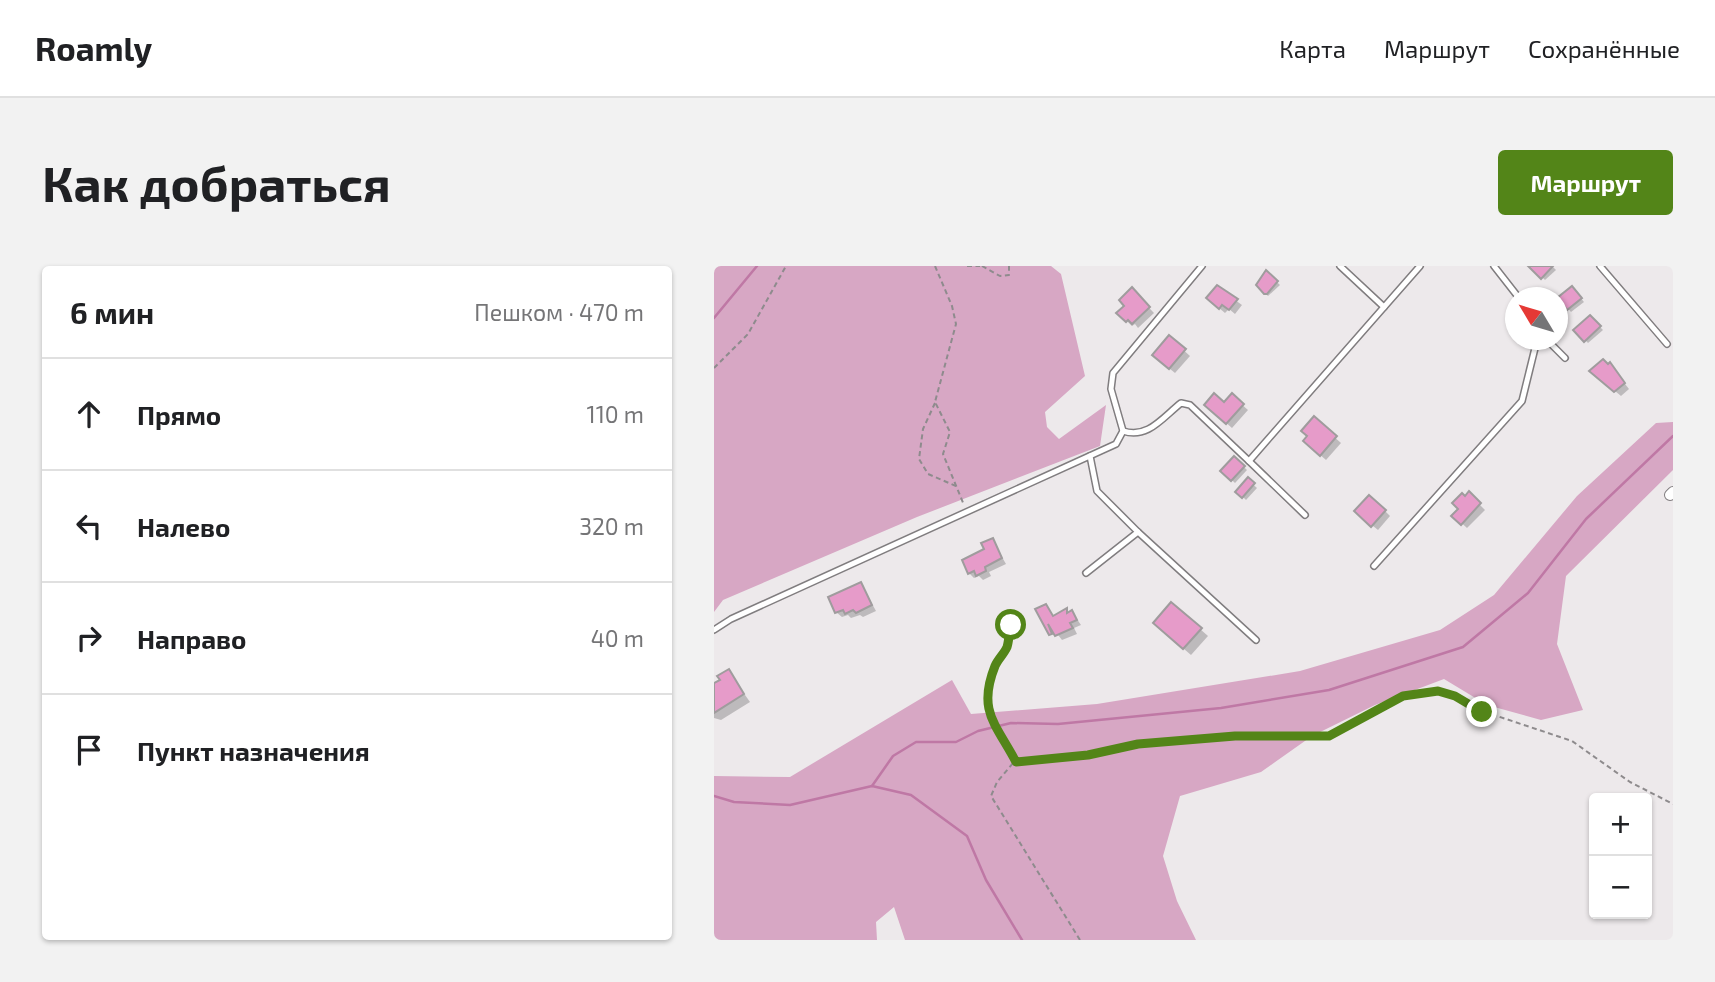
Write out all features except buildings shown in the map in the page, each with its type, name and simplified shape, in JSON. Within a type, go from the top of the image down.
[{"type":"lane","points":[[714,630],[731,619],[1116,444],[1123,431],[1111,390],[1113,373],[1202,266]]},
{"type":"lane","points":[[1340,266],[1384,307]]},
{"type":"lane","points":[[1249,461],[1420,266]]},
{"type":"lane","points":[[1494,266],[1510,287]]},
{"type":"lane","points":[[1600,266],[1667,344]]},
{"type":"lane","points":[[1374,566],[1522,401],[1535,350]]},
{"type":"lane","points":[[1557,350],[1565,358]]},
{"type":"lane","points":[[1123,431],[1136,435],[1147,432],[1181,403],[1190,405],[1305,515]]},
{"type":"lane","points":[[1090,456],[1097,491],[1255,640]]},
{"type":"lane","points":[[1086,573],[1138,532]]},
{"type":"path","points":[[714,368],[748,334],[786,266]]},
{"type":"path","points":[[935,266],[952,306],[956,324],[935,402],[923,429],[919,459],[928,474],[956,486]]},
{"type":"path","points":[[967,266],[981,266],[1000,276],[1009,275],[1009,266]]},
{"type":"path","points":[[935,402],[950,432],[943,454],[963,504]]},
{"type":"path","points":[[1011,625],[1006,649],[998,657],[986,694],[987,708],[993,723],[1006,739],[1016,762]]},
{"type":"path","points":[[1080,940],[991,796],[997,782],[1016,762],[1088,755],[1138,744],[1235,736],[1329,736],[1403,696],[1438,691],[1455,696],[1482,712],[1572,741],[1630,782],[1673,804]]},
{"type":"shaded area","points":[[714,266],[1051,266],[1061,274],[1085,376],[1045,412],[1047,427],[1059,439],[1106,405],[1100,446],[917,517],[723,600],[714,612]]},
{"type":"shaded area","points":[[1673,422],[1673,470],[1566,576],[1557,644],[1583,710],[1541,720],[1487,705],[1444,679],[1375,705],[1312,736],[1261,772],[1180,796],[1163,856],[1177,901],[1196,940],[905,940],[894,907],[876,922],[877,940],[714,940],[714,776],[790,777],[952,680],[971,714],[1097,704],[1300,671],[1440,630],[1494,595],[1577,496],[1656,423]]},
{"type":"waterway","points":[[714,318],[757,266]]},
{"type":"waterway","points":[[872,786],[893,756],[916,742],[956,742],[978,731],[1011,723],[1058,724],[1221,708],[1329,690],[1463,647],[1528,593],[1586,519],[1673,436]]},
{"type":"waterway","points":[[714,796],[734,802],[790,805],[872,786],[911,795],[967,836],[986,880],[1022,940]]},
{"type":"route","points":[[1011,625],[1006,649],[998,657],[986,694],[987,708],[993,723],[1006,739],[1016,762],[1088,755],[1138,744],[1235,736],[1329,736],[1403,696],[1438,691],[1455,696],[1482,712]]}]
